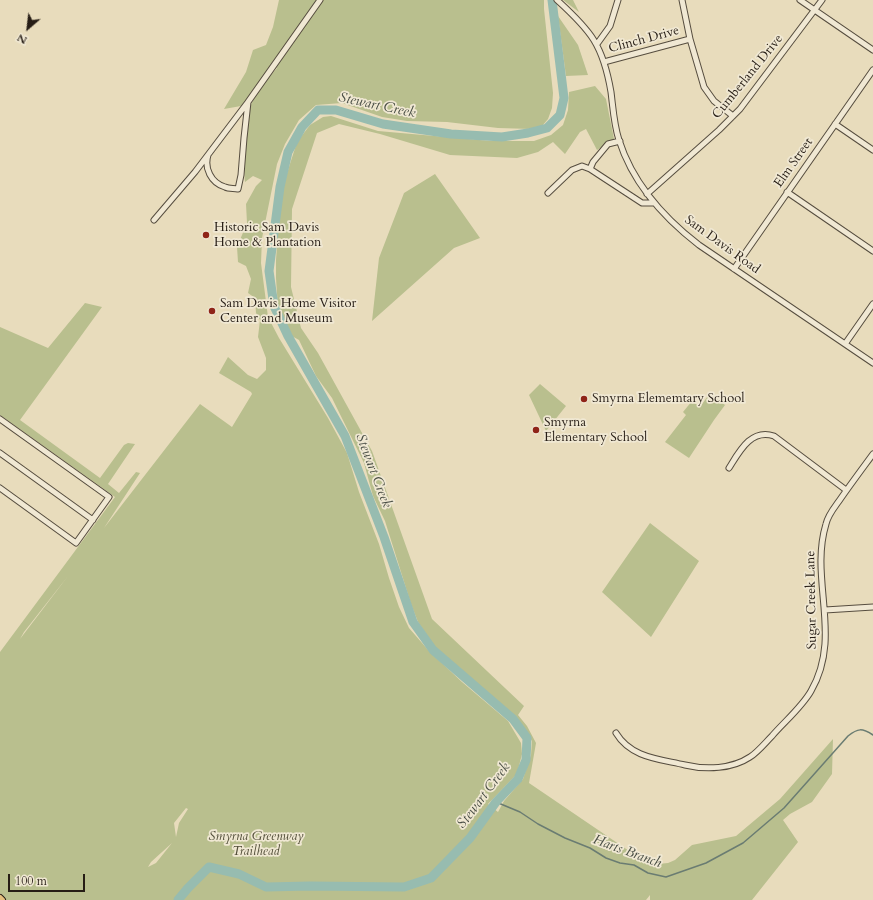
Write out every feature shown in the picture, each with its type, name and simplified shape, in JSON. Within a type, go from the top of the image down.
[{"type":"street","points":[[154,220],[208,155],[248,102],[320,0]]},
{"type":"street","name":"Sam Davis Road","points":[[556,0],[583,24],[597,44],[609,80],[620,141],[632,169],[654,204],[686,235],[873,363]]},
{"type":"street","points":[[597,44],[610,26],[618,0]]},
{"type":"street","points":[[682,0],[690,39],[702,82],[714,101],[733,116]]},
{"type":"street","points":[[800,0],[873,50]]},
{"type":"street","name":"Cumberland Drive","points":[[647,194],[733,116],[822,0]]},
{"type":"street","name":"Clinch Drive","points":[[604,62],[690,39]]},
{"type":"street","name":"Elm Street","points":[[734,269],[873,70]]},
{"type":"street","points":[[208,155],[206,163],[215,182],[225,188],[238,189],[241,175],[248,102]]},
{"type":"street","points":[[835,124],[873,150]]},
{"type":"street","points":[[590,169],[593,162],[608,144],[620,141]]},
{"type":"street","points":[[548,193],[572,170],[582,166],[590,169],[642,203],[654,204]]},
{"type":"street","points":[[787,192],[873,251]]},
{"type":"street","points":[[845,344],[873,304]]},
{"type":"street","points":[[0,419],[109,497],[76,543],[0,488]]},
{"type":"street","points":[[729,468],[751,438],[762,434],[768,434],[774,436],[846,490]]},
{"type":"street","points":[[0,460],[2,454],[93,520]]},
{"type":"street","name":"Sugar Creek Lane","points":[[616,734],[621,741],[632,750],[647,756],[688,765],[708,767],[733,765],[749,758],[761,747],[811,691],[822,667],[826,638],[821,563],[824,533],[828,517],[873,454]]},
{"type":"street","points":[[825,610],[873,607]]},
{"type":"green space","name":"Smyrna Greenway Trailhead","points":[[279,0],[544,0],[553,93],[552,108],[548,119],[542,126],[531,129],[498,128],[447,122],[407,121],[382,117],[342,103],[316,105],[299,120],[285,144],[277,164],[262,238],[261,263],[268,317],[347,453],[359,492],[379,544],[399,607],[409,628],[429,651],[462,682],[508,721],[521,743],[522,754],[517,774],[488,804],[498,812],[504,801],[523,779],[531,755],[532,741],[515,717],[434,646],[418,622],[385,521],[373,496],[364,463],[332,398],[316,376],[299,340],[290,335],[289,329],[278,309],[276,260],[281,192],[297,142],[310,125],[323,117],[331,116],[378,131],[491,141],[534,141],[551,135],[563,125],[568,110],[569,92],[595,86],[606,99],[614,139],[597,150],[586,129],[580,132],[565,154],[553,142],[538,152],[517,158],[450,155],[380,134],[339,124],[317,133],[292,209],[291,287],[301,328],[318,353],[372,451],[432,619],[524,706],[518,715],[527,726],[536,743],[529,783],[635,855],[648,862],[658,864],[668,863],[675,860],[692,845],[736,836],[780,799],[833,739],[832,774],[812,802],[790,814],[783,820],[798,842],[752,900],[650,900],[650,895],[646,900],[6,900],[0,893],[0,652],[115,497],[0,415],[0,327],[48,348],[85,303],[102,307],[20,420],[100,478],[124,445],[128,443],[135,444],[108,484],[119,493],[136,472],[140,473],[104,528],[200,404],[232,427],[252,394],[219,373],[228,357],[248,375],[257,379],[266,370],[266,358],[258,337],[260,320],[256,313],[255,298],[248,293],[251,279],[246,266],[238,262],[237,247],[247,223],[246,204],[256,186],[262,180],[253,176],[245,182],[245,143],[249,112],[253,100],[259,90],[277,68],[270,69],[248,102],[241,106],[224,109],[246,72],[253,50],[266,45],[273,27]],"holes":[[[68,576],[20,639],[24,632]],[[186,808],[188,809],[179,823],[176,837],[174,823]],[[172,843],[156,863],[148,867],[151,862]]]},
{"type":"green space","points":[[563,0],[573,0],[579,12]]},
{"type":"green space","points":[[558,16],[578,45],[588,75],[566,76]]},
{"type":"green space","points":[[435,174],[480,238],[454,248],[372,321],[379,258],[404,193]]},
{"type":"green space","points":[[540,384],[566,406],[546,431],[529,395]]},
{"type":"green space","points":[[710,393],[725,405],[689,458],[665,442],[686,415],[683,412],[692,401],[700,407]]},
{"type":"green space","points":[[650,523],[699,561],[651,637],[602,592]]},
{"type":"waterway","name":"Stewart Creek","points":[[178,900],[209,867],[239,874],[266,887],[404,887],[431,878],[470,838],[496,802],[518,779],[526,760],[527,738],[513,719],[433,650],[413,622],[384,537],[345,436],[288,336],[274,306],[269,271],[280,187],[288,152],[302,127],[318,110],[336,110],[383,124],[451,134],[502,137],[547,128],[560,115],[564,98],[552,0]]},
{"type":"waterway","name":"Harts Branch","points":[[496,802],[520,812],[538,824],[565,838],[590,848],[606,858],[620,863],[634,865],[648,873],[666,877],[706,863],[743,843],[784,808],[848,736],[857,730],[863,730],[873,735]]},
{"type":"place","name":"Historic Sam Davis Home & Plantation","points":[[206,235]]},
{"type":"place","name":"Sam Davis Home Visitor Center and Museum","points":[[212,311]]},
{"type":"place","name":"Smyrna Elememtary School","points":[[584,399]]},
{"type":"place","name":"Smyrna Elementary School","points":[[536,430]]}]
